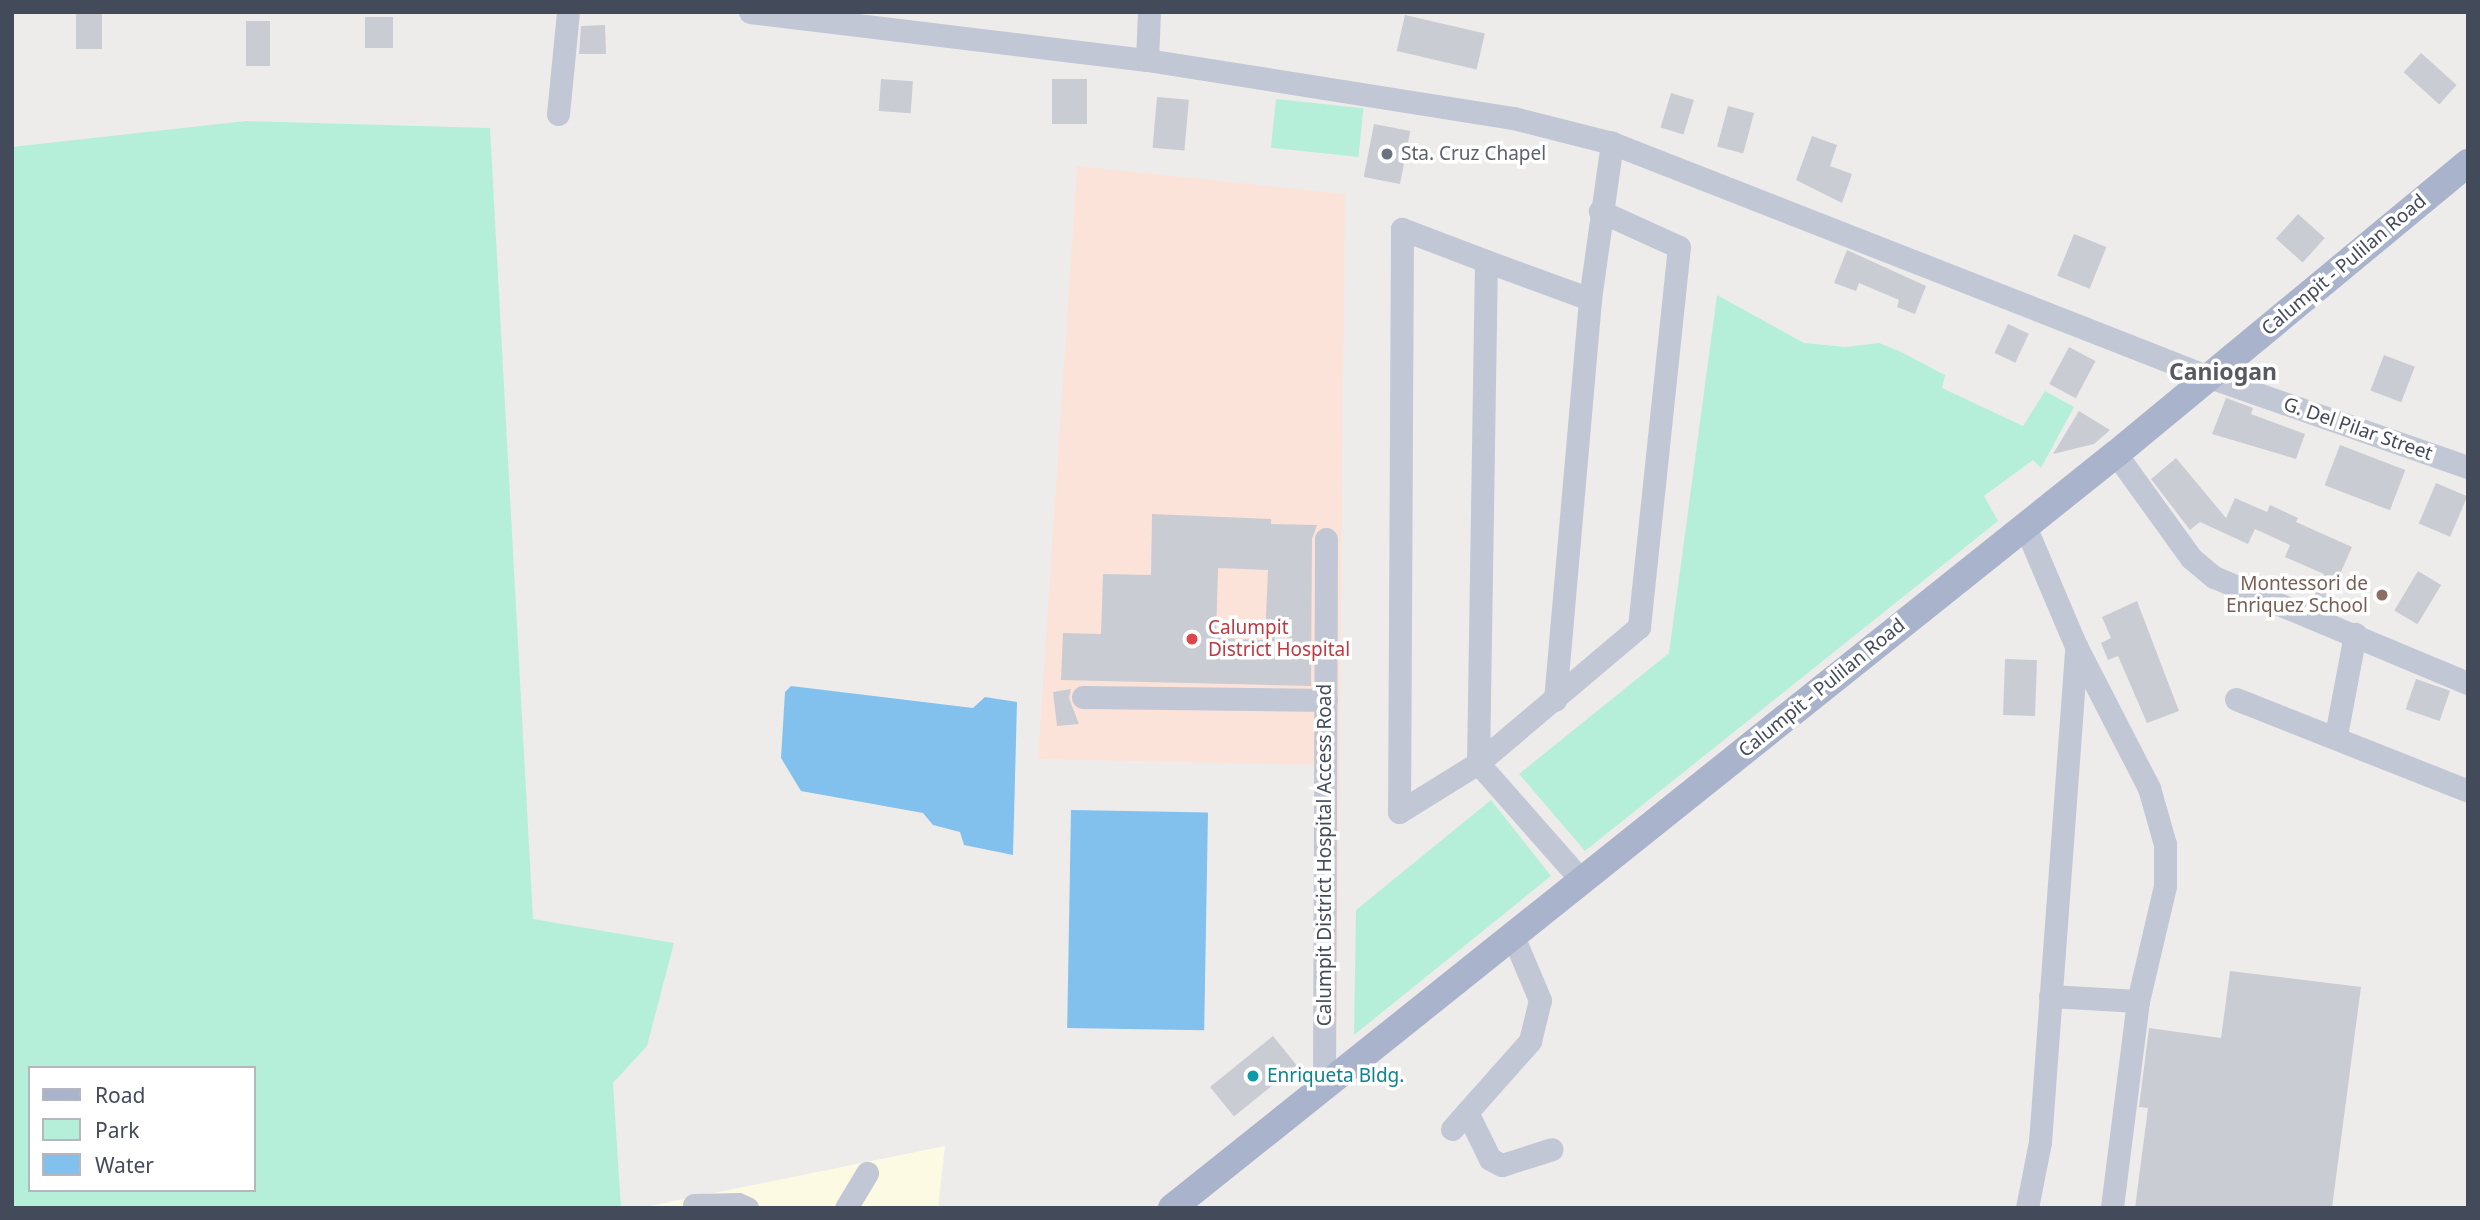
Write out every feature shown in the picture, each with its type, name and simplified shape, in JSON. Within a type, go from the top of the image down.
[{"type":"main road","name":"Calumpit - Pulilan Road","points":[[1172,1208],[2116,454],[2468,163]]},
{"type":"street","points":[[558,114],[568,12]]},
{"type":"street","name":"G. Del Pilar Street","points":[[750,12],[1147,60],[1513,118],[1612,143],[2209,377],[2468,467]]},
{"type":"street","points":[[1147,60],[1149,12]]},
{"type":"street","points":[[1555,700],[1590,299],[1600,211],[1612,143]]},
{"type":"street","points":[[1590,299],[1402,229],[1399,812],[1478,763],[1639,627],[1679,247],[1600,211]]},
{"type":"street","points":[[1486,261],[1478,763],[1582,881]]},
{"type":"street","points":[[2116,454],[2192,558],[2214,577],[2468,683]]},
{"type":"street","points":[[2025,526],[2076,646],[2149,788],[2165,844],[2165,886],[2138,1001],[2112,1208]]},
{"type":"street","name":"Calumpit District Hospital Access Road","points":[[1324,1086],[1326,539]]},
{"type":"street","points":[[2336,734],[2355,634]]},
{"type":"street","points":[[2027,1208],[2039,1142],[2076,646]]},
{"type":"street","points":[[1083,697],[1326,701]]},
{"type":"street","points":[[2236,699],[2336,734],[2466,790]]},
{"type":"street","points":[[1452,1129],[1530,1041],[1540,1000],[1513,936]]},
{"type":"street","points":[[2050,996],[2138,1001]]},
{"type":"street","points":[[1467,1112],[1490,1159],[1502,1165],[1552,1149]]},
{"type":"street","points":[[846,1208],[867,1173]]},
{"type":"street","points":[[695,1205],[738,1204],[747,1208]]},
{"type":"shaded area","name":"Calumpit District Hospital","points":[[1077,166],[1345,194],[1337,1039],[1314,1058],[1319,765],[1038,759]]},
{"type":"shaded area","points":[[945,1146],[938,1208],[640,1208]]},
{"type":"green space","points":[[1276,99],[1364,108],[1358,157],[1271,148]]},
{"type":"green space","points":[[246,121],[490,128],[533,919],[674,943],[647,1046],[613,1083],[621,1208],[12,1208],[12,147]]},
{"type":"green space","points":[[1717,295],[1804,343],[1845,347],[1879,343],[1899,351],[1945,375],[1942,388],[2023,426],[2045,391],[2074,407],[2041,468],[2033,460],[1984,496],[1998,521],[1585,851],[1519,774],[1669,653]]},
{"type":"green space","points":[[1491,800],[1551,876],[1354,1035],[1356,910]]},
{"type":"water","points":[[791,686],[973,708],[985,697],[1017,702],[1013,855],[964,845],[960,832],[933,825],[923,813],[801,791],[781,758],[785,692]]},
{"type":"water","points":[[1071,810],[1208,812],[1204,1030],[1067,1028]]},
{"type":"building","points":[[76,12],[102,12],[102,49],[76,49]]},
{"type":"building","points":[[1405,15],[1485,33],[1477,69],[1397,51]]},
{"type":"building","points":[[365,17],[393,17],[393,48],[365,48]]},
{"type":"building","points":[[246,21],[270,21],[270,66],[246,66]]},
{"type":"building","points":[[605,25],[606,54],[579,54],[581,26]]},
{"type":"building","points":[[2421,53],[2457,85],[2439,104],[2404,72]]},
{"type":"building","points":[[881,79],[913,81],[911,113],[879,111]]},
{"type":"building","points":[[1052,79],[1087,79],[1087,124],[1052,124]]},
{"type":"building","points":[[1671,93],[1694,100],[1683,134],[1660,127]]},
{"type":"building","points":[[1157,97],[1189,100],[1184,151],[1153,148]]},
{"type":"building","points":[[1728,106],[1754,113],[1743,154],[1717,147]]},
{"type":"building","name":"Sta. Cruz Chapel","points":[[1374,124],[1410,131],[1400,184],[1364,177]]},
{"type":"building","points":[[1812,136],[1837,145],[1830,166],[1852,174],[1842,203],[1796,180]]},
{"type":"building","points":[[2298,214],[2325,238],[2303,263],[2276,239]]},
{"type":"building","points":[[2074,234],[2106,247],[2090,289],[2057,276]]},
{"type":"building","points":[[1847,250],[1926,286],[1915,314],[1897,307],[1899,300],[1859,283],[1856,291],[1834,283]]},
{"type":"building","points":[[2008,324],[2029,334],[2015,363],[1994,353]]},
{"type":"building","points":[[2069,347],[2095,361],[2076,398],[2049,384]]},
{"type":"building","points":[[2384,355],[2415,367],[2401,402],[2370,390]]},
{"type":"building","points":[[2226,398],[2253,408],[2251,414],[2305,434],[2296,459],[2212,434]]},
{"type":"building","points":[[2079,411],[2110,430],[2094,444],[2053,454]]},
{"type":"building","points":[[2340,445],[2405,470],[2390,510],[2325,485]]},
{"type":"building","points":[[2176,458],[2226,518],[2235,498],[2267,512],[2270,505],[2298,518],[2296,522],[2352,547],[2325,608],[2311,602],[2324,574],[2285,557],[2290,545],[2255,529],[2248,544],[2200,522],[2190,530],[2151,479]]},
{"type":"building","points":[[2436,483],[2467,496],[2450,537],[2419,524]]},
{"type":"building","points":[[1152,514],[1271,519],[1271,524],[1317,525],[1312,539],[1311,686],[1061,680],[1063,633],[1101,634],[1103,574],[1151,575]],"holes":[[[1218,568],[1268,570],[1265,640],[1216,638]]]},
{"type":"building","points":[[2418,571],[2441,585],[2417,624],[2394,610]]},
{"type":"building","points":[[2137,601],[2179,711],[2147,723],[2118,656],[2108,660],[2101,643],[2111,638],[2102,617]]},
{"type":"building","points":[[2005,659],[2037,660],[2035,716],[2003,715]]},
{"type":"building","points":[[2416,679],[2450,691],[2440,721],[2406,709]]},
{"type":"building","points":[[1071,689],[1069,698],[1079,724],[1057,726],[1053,692]]},
{"type":"building","points":[[2230,971],[2361,987],[2332,1208],[2135,1208],[2148,1108],[2139,1107],[2149,1028],[2221,1038]]},
{"type":"building","name":"Enriqueta Bldg.","points":[[1273,1036],[1297,1066],[1234,1117],[1210,1087]]},
{"type":"place","name":"Sta. Cruz Chapel","points":[[1387,154]]},
{"type":"place","name":"Montessori de Enriquez School","points":[[2382,595]]},
{"type":"place","name":"Calumpit District Hospital","points":[[1192,639]]},
{"type":"place","name":"Enriqueta Bldg.","points":[[1253,1076]]},
{"type":"district","name":"Caniogan","points":[[2223,371]]}]
